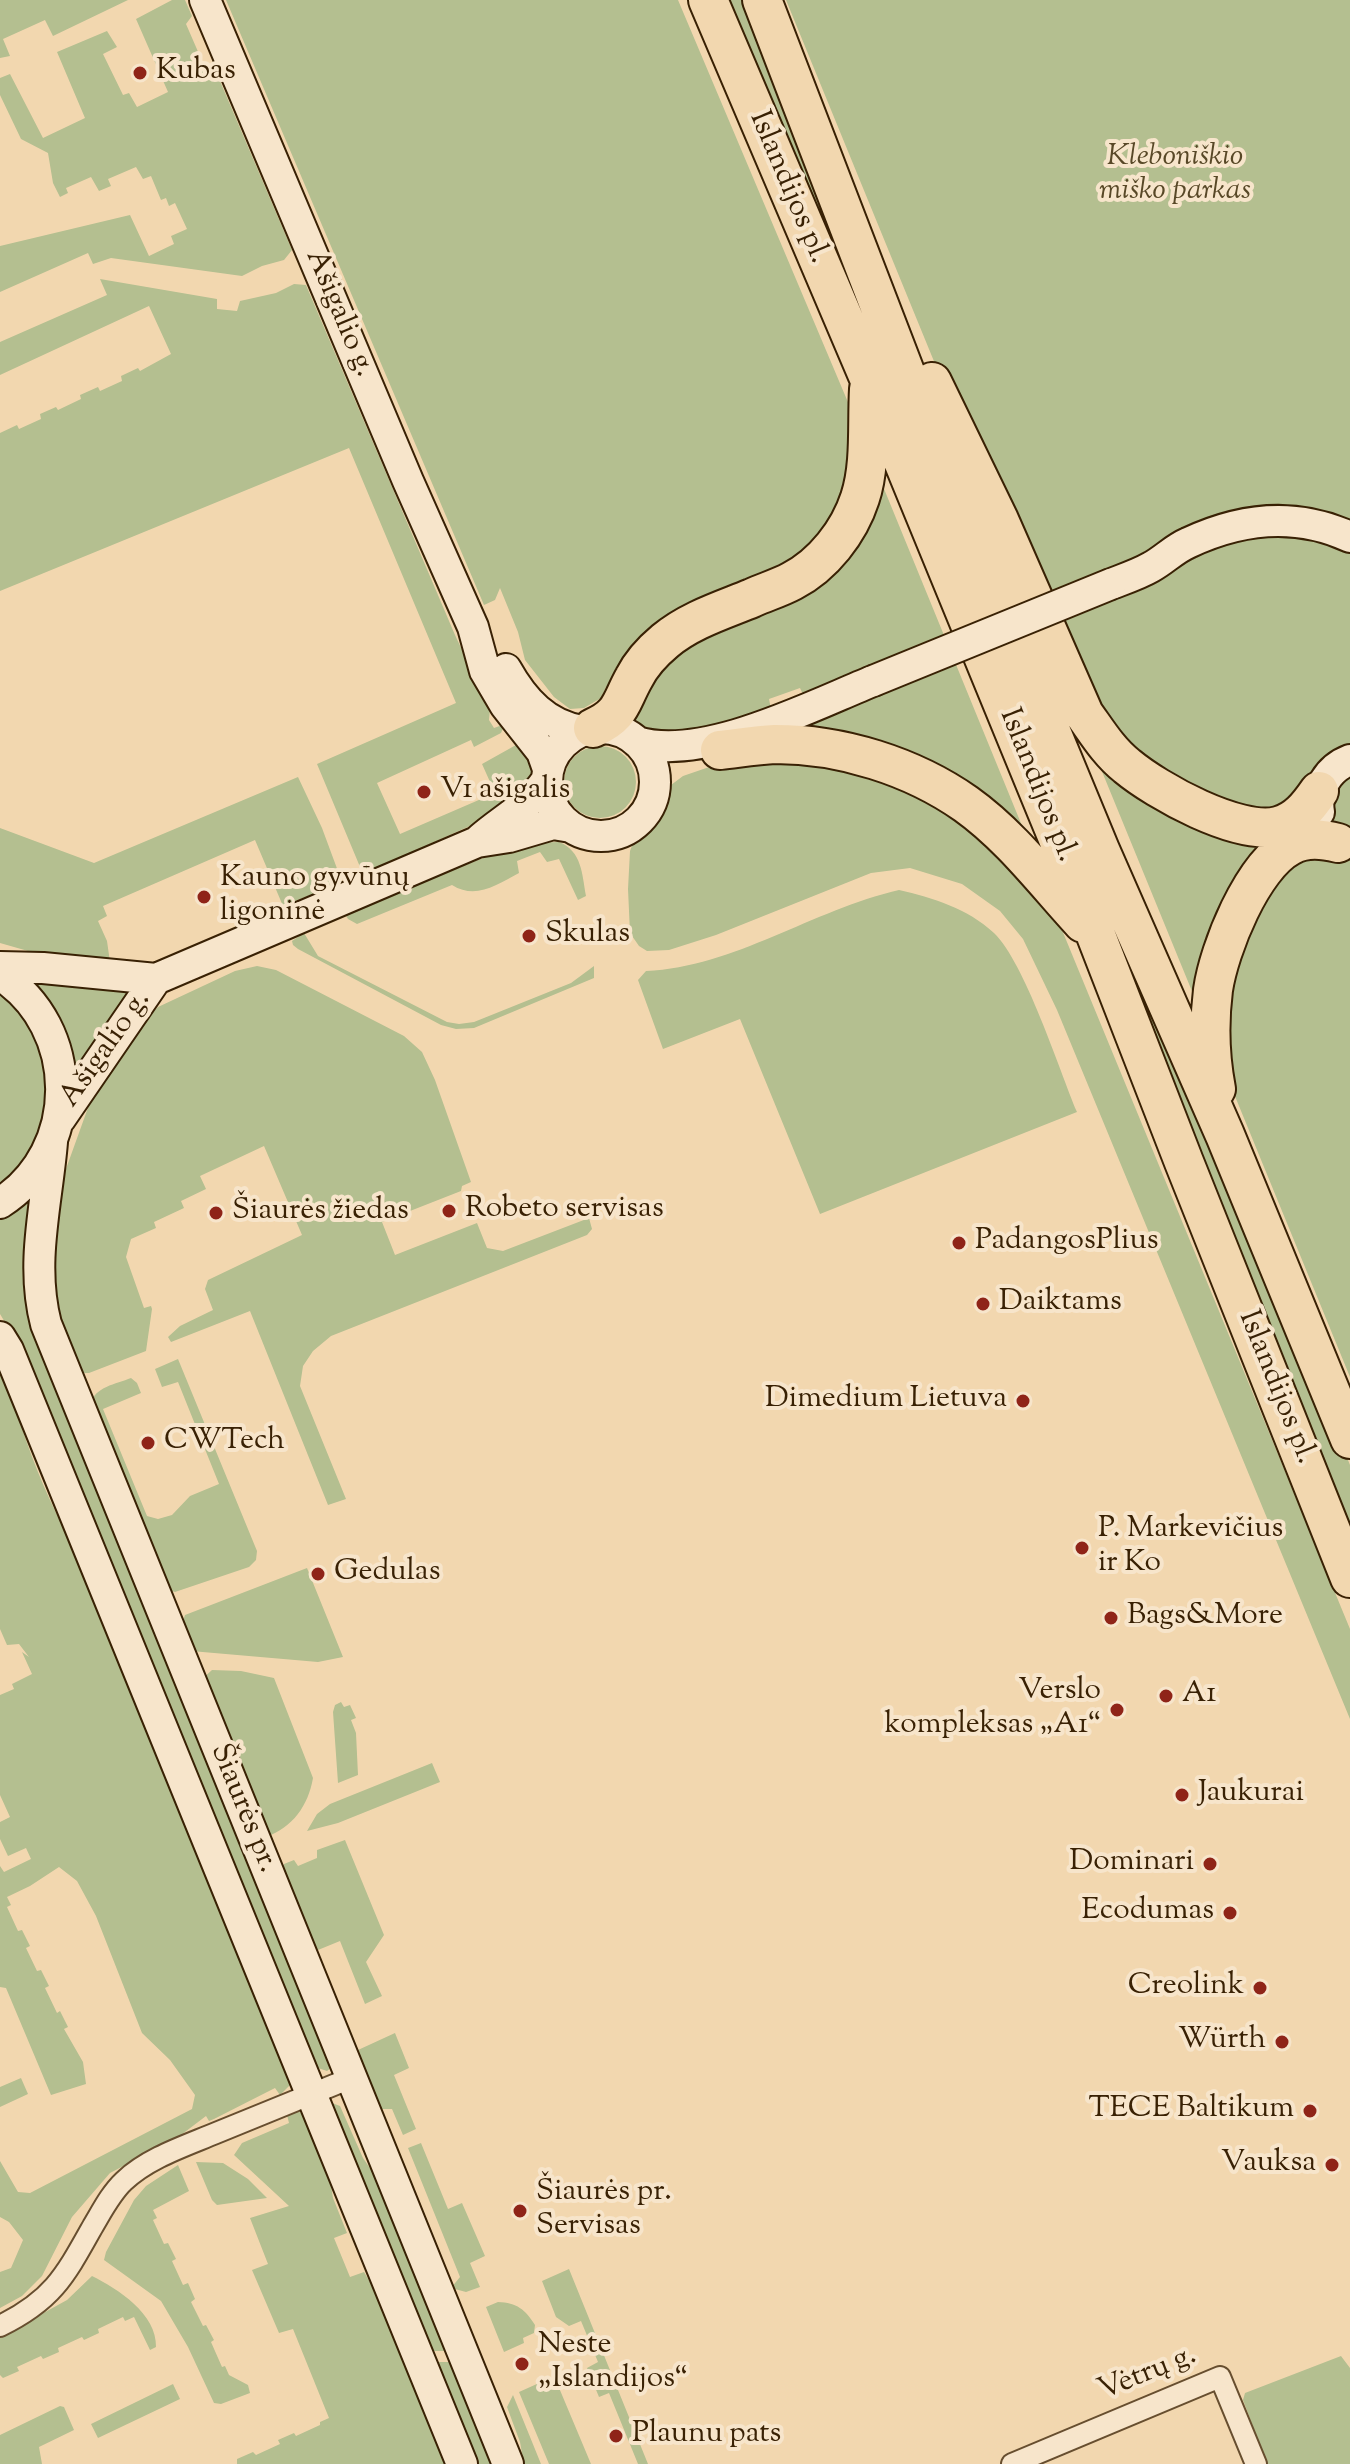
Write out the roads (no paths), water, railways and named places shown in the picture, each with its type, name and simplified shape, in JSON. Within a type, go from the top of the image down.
[{"type":"highway","name":"Islandijos pl.","points":[[708,0],[869,378],[1097,939],[1350,1578]]},
{"type":"highway","name":"Islandijos pl.","points":[[762,0],[952,492],[1100,850],[1225,1135],[1350,1439]]},
{"type":"highway","points":[[826,164],[999,520],[1070,685],[1084,714],[1102,740],[1124,764],[1151,784],[1178,800],[1237,823],[1269,827],[1280,825],[1301,814],[1319,791]]},
{"type":"highway","points":[[588,729],[618,712],[634,676],[651,653],[666,640],[685,627],[793,581],[817,564],[834,546],[861,497],[869,378]]},
{"type":"highway","points":[[733,741],[813,747],[853,754],[932,783],[967,805],[999,832],[1097,939]]},
{"type":"highway","points":[[1225,1135],[1214,1079],[1211,1023],[1218,964],[1229,934],[1258,877],[1280,853],[1300,841],[1323,840],[1344,845]]},
{"type":"main road","name":"Ašigalio g.","points":[[205,0],[473,627],[485,671],[494,689],[542,752],[547,775],[527,805],[501,820],[477,842]]},
{"type":"main road","points":[[654,793],[652,764],[637,742],[625,733],[610,728],[588,729],[560,746],[547,775],[552,807],[571,827],[592,835],[617,834],[638,822],[664,778],[683,766],[733,741],[873,681],[1150,568],[1185,544],[1257,521],[1307,522],[1350,537]]},
{"type":"main road","points":[[1150,568],[1192,561],[1256,539],[1279,537],[1323,545],[1350,558]]},
{"type":"main road","name":"Ašigalio g.","points":[[473,627],[541,714],[565,728],[588,729]]},
{"type":"main road","points":[[637,742],[654,747],[676,747],[733,741]]},
{"type":"main road","points":[[1344,845],[1328,833],[1321,820],[1319,791],[1325,778],[1335,768],[1350,760]]},
{"type":"main road","name":"Ašigalio g.","points":[[0,967],[156,979],[477,842],[509,837],[553,824],[571,827]]},
{"type":"main road","name":"Šiaurės pr.","points":[[0,975],[28,999],[44,1020],[61,1069],[62,1095],[40,1242],[38,1279],[46,1324],[508,2464]]},
{"type":"main road","name":"Ašigalio g.","points":[[0,1203],[27,1180],[156,979]]},
{"type":"main road","name":"Šiaurės pr.","points":[[0,1337],[14,1364],[462,2464]]},
{"type":"street","points":[[0,2326],[25,2314],[60,2283],[104,2207],[123,2181],[180,2148],[351,2078]]},
{"type":"street","name":"Vėtrų g.","points":[[1012,2464],[1220,2377],[1256,2464]]},
{"type":"place","name":"Kubas","points":[[140,73]]},
{"type":"place","name":"V1 ašigalis","points":[[424,792]]},
{"type":"place","name":"Kauno gyvūnų ligoninė","points":[[204,897]]},
{"type":"place","name":"Skulas","points":[[529,936]]},
{"type":"place","name":"Robeto servisas","points":[[449,1211]]},
{"type":"place","name":"Šiaurės žiedas","points":[[216,1213]]},
{"type":"place","name":"PadangosPlius","points":[[959,1243]]},
{"type":"place","name":"Daiktams","points":[[983,1304]]},
{"type":"place","name":"Dimedium Lietuva","points":[[1023,1401]]},
{"type":"place","name":"CWTech","points":[[148,1443]]},
{"type":"place","name":"P. Markevičius ir Ko","points":[[1082,1548]]},
{"type":"place","name":"Gedulas","points":[[318,1574]]},
{"type":"place","name":"Bags&More","points":[[1111,1618]]},
{"type":"place","name":"A1","points":[[1166,1696]]},
{"type":"place","name":"Verslo kompleksas „A1“","points":[[1117,1710]]},
{"type":"place","name":"Jaukurai","points":[[1182,1795]]},
{"type":"place","name":"Dominari","points":[[1210,1864]]},
{"type":"place","name":"Ecodumas","points":[[1230,1913]]},
{"type":"place","name":"Creolink","points":[[1260,1988]]},
{"type":"place","name":"Würth","points":[[1282,2042]]},
{"type":"place","name":"TECE Baltikum","points":[[1310,2111]]},
{"type":"place","name":"Vauksa","points":[[1332,2165]]},
{"type":"place","name":"Šiaurės pr. Servisas","points":[[520,2211]]},
{"type":"place","name":"Neste „Islandijos“","points":[[522,2364]]},
{"type":"place","name":"Plaunu pats","points":[[616,2436]]},
{"type":"park label","name":"Kleboniškio miško parkas","points":[[1175,176]]}]
